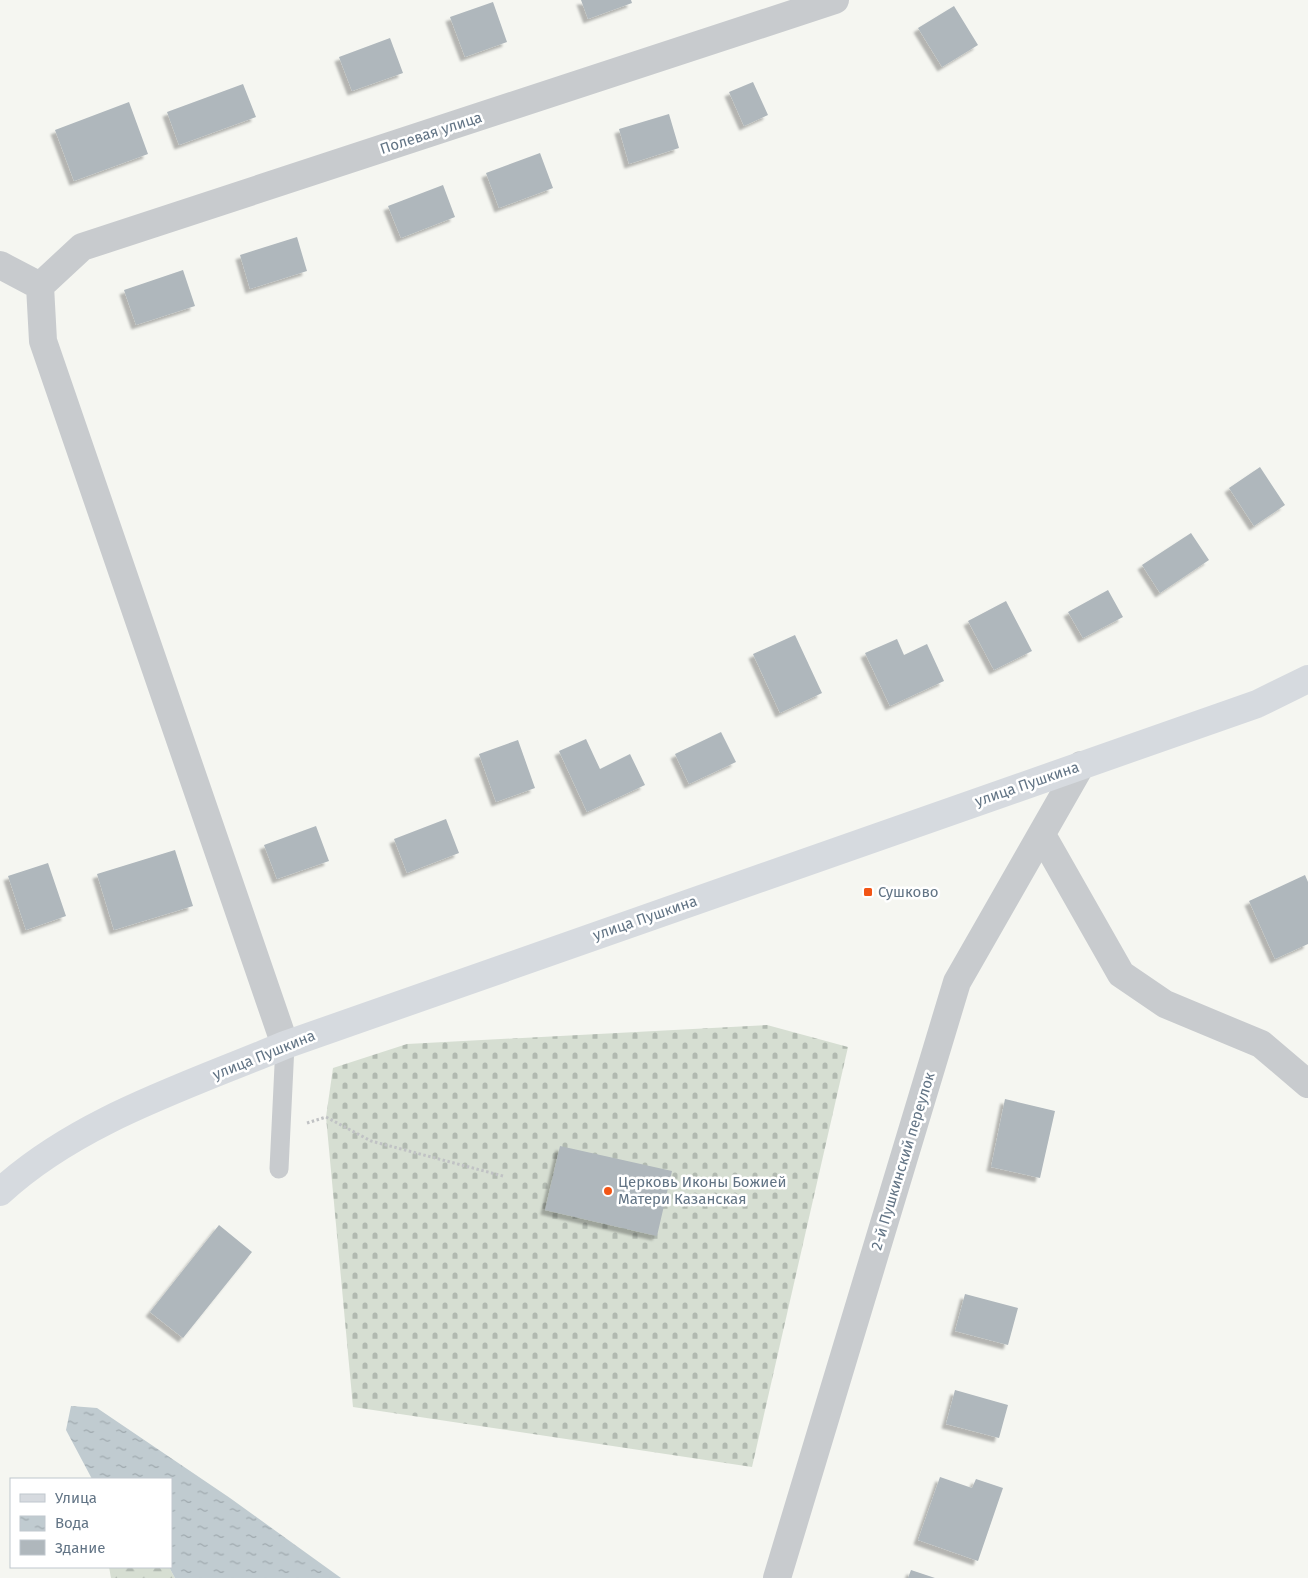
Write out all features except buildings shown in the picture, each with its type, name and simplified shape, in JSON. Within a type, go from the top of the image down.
[{"type":"main road","name":"улица Пушкина","points":[[0,1192],[25,1169],[86,1132],[161,1097],[285,1045],[1257,704],[1308,679]]},
{"type":"street","name":"Полевая улица","points":[[40,286],[82,247],[836,0]]},
{"type":"street","points":[[0,265],[40,286],[43,341],[285,1045]]},
{"type":"street","name":"2-й Пушкинский переулок","points":[[777,1578],[957,982],[1081,765]]},
{"type":"street","points":[[1042,835],[1121,974],[1165,1004],[1261,1044],[1308,1084]]},
{"type":"lane","points":[[279,1169],[285,1045]]},
{"type":"path","points":[[282,1131],[326,1117],[371,1141],[503,1176]]},
{"type":"green space","points":[[767,1025],[848,1047],[752,1467],[353,1407],[326,1117],[333,1068],[407,1044]]},
{"type":"green space","points":[[109,1568],[170,1568],[175,1578],[111,1578]]},
{"type":"water","points":[[71,1406],[97,1408],[230,1498],[341,1578],[175,1578],[170,1568],[172,1568],[172,1478],[91,1478],[66,1430]]},
{"type":"place","name":"Сушково","points":[[868,892]]},
{"type":"place","name":"Церковь Иконы Божией Матери Казанская","points":[[608,1191]]}]
